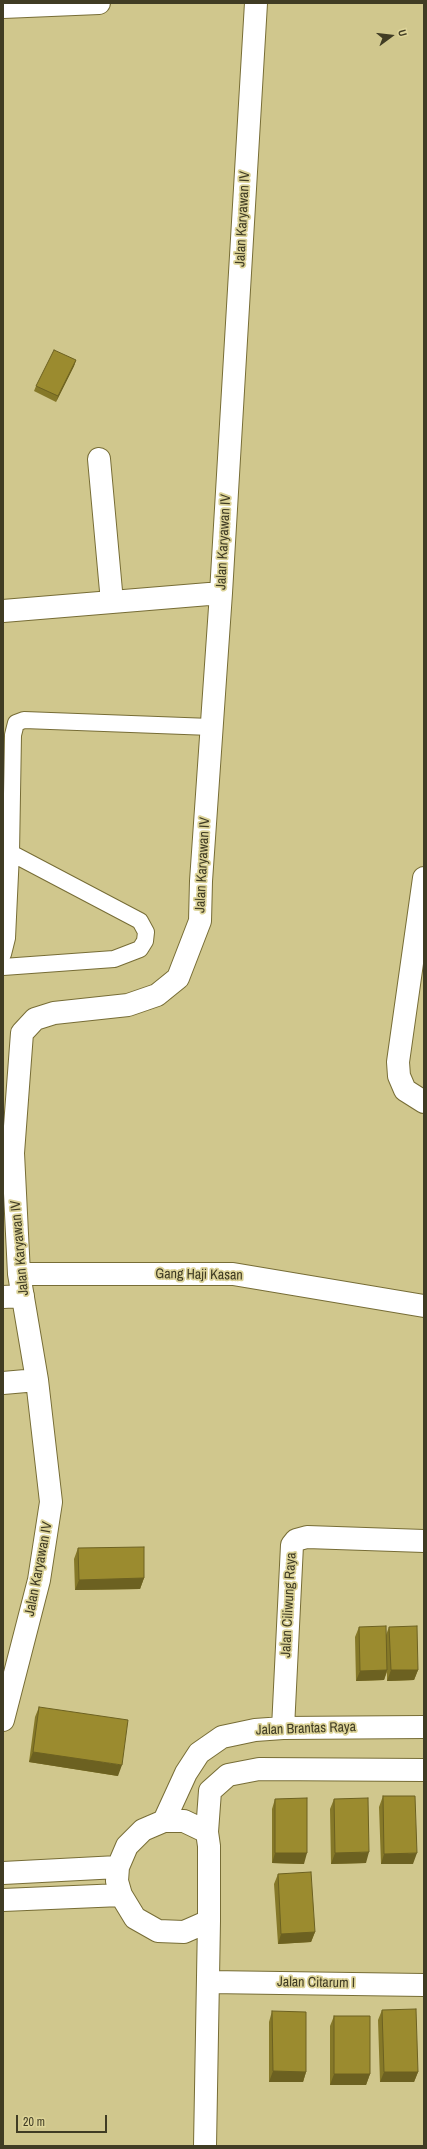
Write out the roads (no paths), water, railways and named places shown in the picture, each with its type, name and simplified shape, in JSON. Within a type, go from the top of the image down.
[{"type":"street","points":[[3,7],[99,3]]},
{"type":"street","name":"Jalan Karyawan IV","points":[[3,1720],[39,1580],[51,1502],[37,1380],[13,1297],[19,1274],[13,1153],[22,1033],[35,1019],[54,1013],[128,1005],[157,995],[178,978],[200,921],[256,3]]},
{"type":"street","points":[[99,459],[112,602]]},
{"type":"street","points":[[3,611],[221,592]]},
{"type":"street","points":[[424,878],[398,1062],[399,1076],[405,1090],[424,1102]]},
{"type":"street","name":"Gang Haji Kasan","points":[[19,1274],[233,1274],[424,1306]]},
{"type":"street","points":[[3,1383],[37,1380]]},
{"type":"street","name":"Jalan Ciliwung Raya","points":[[283,1728],[292,1546],[296,1540],[307,1537],[424,1541]]},
{"type":"street","name":"Jalan Brantas Raya","points":[[164,1821],[186,1773],[199,1753],[222,1737],[255,1730],[283,1728],[424,1727]]},
{"type":"street","points":[[206,2146],[209,1982],[209,1846],[207,1832],[210,1791],[228,1776],[259,1769],[424,1770]]},
{"type":"street","points":[[207,1832],[184,1822],[164,1821],[143,1830],[127,1846],[118,1867],[117,1881],[121,1895],[135,1918],[158,1931],[184,1932],[209,1921]]},
{"type":"street","points":[[3,1873],[118,1867]]},
{"type":"street","points":[[3,1900],[121,1895]]},
{"type":"street","name":"Jalan Citarum I","points":[[209,1982],[424,1984]]},
{"type":"lane","points":[[3,954],[7,938],[11,853],[13,735],[16,723],[24,720],[211,727]]},
{"type":"lane","points":[[3,967],[114,959],[140,949],[145,941],[146,932],[140,921],[11,853]]}]
